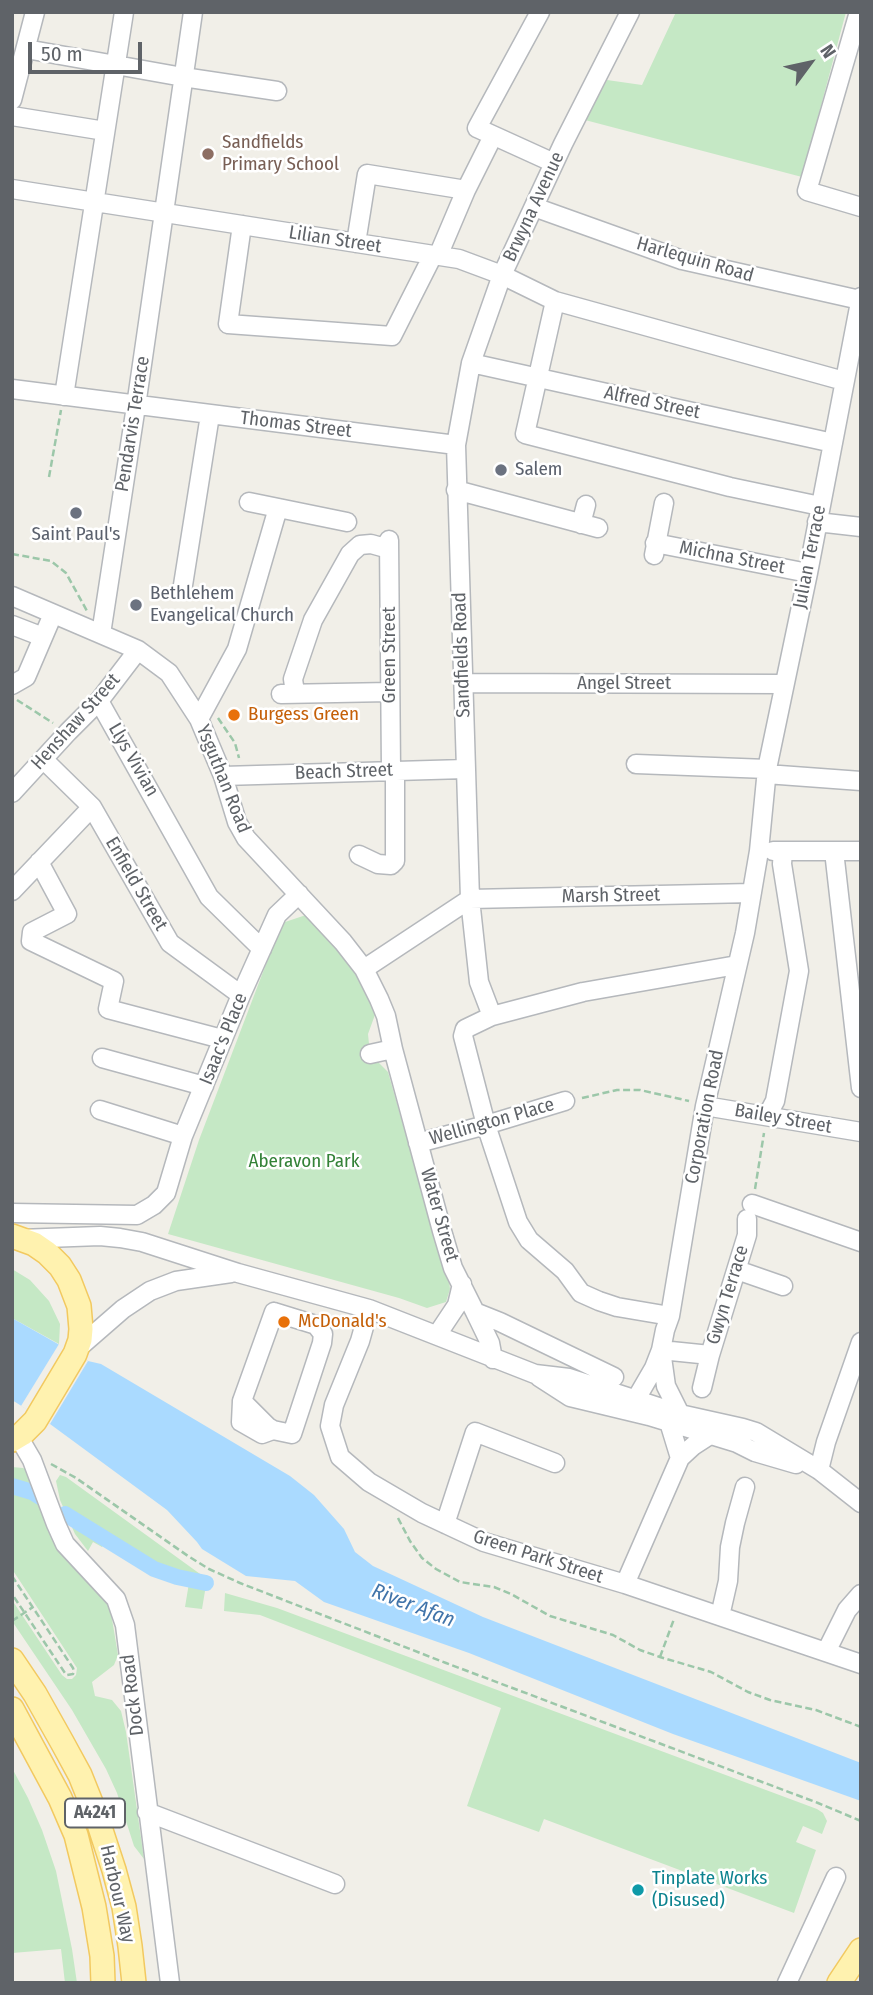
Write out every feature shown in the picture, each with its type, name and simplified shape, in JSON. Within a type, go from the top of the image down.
[{"type":"main road","points":[[15,1438],[31,1426],[76,1352],[80,1328],[79,1306],[69,1280],[60,1266],[34,1244],[16,1238]]},
{"type":"main road","name":"Harbour Way","points":[[12,1660],[35,1694],[80,1775],[96,1815],[124,1907],[134,1983]]},
{"type":"main road","name":"Harbour Way","points":[[12,1709],[60,1798],[76,1835],[94,1907],[102,1956],[103,1983]]},
{"type":"main road","points":[[839,1983],[861,1950]]},
{"type":"street","points":[[12,100],[35,12]]},
{"type":"street","points":[[64,396],[124,12]]},
{"type":"street","name":"Pendarvis Terrace","points":[[94,631],[136,406],[193,12]]},
{"type":"street","points":[[540,12],[477,128],[554,163]]},
{"type":"street","name":"Brwyna Avenue","points":[[463,411],[471,363],[502,275],[554,163],[630,12]]},
{"type":"street","points":[[859,12],[807,191],[861,207]]},
{"type":"street","points":[[26,49],[277,91]]},
{"type":"street","points":[[12,116],[104,131]]},
{"type":"street","points":[[242,225],[228,324],[392,336],[489,144]]},
{"type":"street","points":[[356,243],[367,174],[466,190]]},
{"type":"street","name":"Lilian Street","points":[[12,188],[459,259],[502,275],[555,301],[850,384]]},
{"type":"street","name":"Harlequin Road","points":[[534,207],[682,260],[860,298]]},
{"type":"street","name":"Julian Terrace","points":[[762,817],[767,772],[784,684],[833,443],[850,384],[860,298]]},
{"type":"street","points":[[555,301],[525,434],[730,487],[861,527]]},
{"type":"street","name":"Alfred Street","points":[[471,363],[833,443]]},
{"type":"street","name":"Thomas Street","points":[[12,389],[456,445]]},
{"type":"street","name":"Sandfields Road","points":[[463,411],[456,445],[456,490],[470,899],[479,982],[492,1016]]},
{"type":"street","points":[[183,585],[210,415]]},
{"type":"street","points":[[456,490],[590,526],[586,505]]},
{"type":"street","points":[[249,502],[347,522]]},
{"type":"street","name":"Michna Street","points":[[663,503],[654,549],[808,573]]},
{"type":"street","points":[[203,712],[237,649],[278,508]]},
{"type":"street","name":"Green Street","points":[[359,855],[378,864],[391,865],[395,861],[389,544],[360,545],[350,554],[313,620],[288,693],[390,692]]},
{"type":"street","name":"Ysguthan Road","points":[[12,596],[138,650],[169,673],[203,712],[237,822],[246,838],[343,942],[364,969]]},
{"type":"street","points":[[19,681],[53,614]]},
{"type":"street","points":[[12,625],[43,637]]},
{"type":"street","name":"Henshaw Street","points":[[12,793],[99,701],[138,650]]},
{"type":"street","name":"Angel Street","points":[[463,683],[784,684]]},
{"type":"street","name":"Llys Vivian","points":[[99,701],[209,897],[262,949]]},
{"type":"street","name":"Enfield Street","points":[[44,760],[92,807],[170,943],[241,995]]},
{"type":"street","points":[[636,764],[861,781]]},
{"type":"street","name":"Beach Street","points":[[223,776],[465,769]]},
{"type":"street","points":[[12,891],[92,807]]},
{"type":"street","name":"Corporation Road","points":[[680,1458],[662,1350],[705,1106],[752,894],[762,817]]},
{"type":"street","points":[[759,851],[861,852]]},
{"type":"street","points":[[767,1116],[775,1101],[799,971],[782,864],[783,851]]},
{"type":"street","points":[[834,851],[861,1088]]},
{"type":"street","points":[[39,862],[67,914],[32,932],[31,941],[114,981],[108,1009],[222,1039]]},
{"type":"street","name":"Isaac's Place","points":[[12,1213],[137,1215],[154,1206],[166,1193],[183,1136],[241,995],[277,915],[299,894]]},
{"type":"street","name":"Marsh Street","points":[[470,899],[752,894]]},
{"type":"street","points":[[364,969],[470,899]]},
{"type":"street","points":[[670,1316],[617,1307],[581,1293],[565,1271],[529,1240],[518,1222],[486,1125],[463,1036],[465,1029],[492,1016],[583,992],[737,965]]},
{"type":"street","name":"Water Street","points":[[364,969],[386,1016],[453,1268],[490,1343],[493,1359]]},
{"type":"street","points":[[370,1054],[393,1049]]},
{"type":"street","points":[[102,1058],[204,1086]]},
{"type":"street","name":"Wellington Place","points":[[418,1143],[565,1101]]},
{"type":"street","name":"Bailey Street","points":[[705,1106],[861,1132]]},
{"type":"street","points":[[100,1110],[183,1136]]},
{"type":"street","points":[[751,1223],[861,1242]]},
{"type":"street","name":"Gwyn Terrace","points":[[702,1388],[751,1223]]},
{"type":"street","points":[[16,1238],[100,1236],[142,1242],[238,1273],[369,1308],[493,1359],[535,1374],[569,1378],[636,1399],[710,1435],[755,1452],[819,1470]]},
{"type":"street","points":[[737,1270],[783,1286]]},
{"type":"street","points":[[76,1352],[131,1303],[150,1291],[184,1279],[238,1273]]},
{"type":"street","points":[[437,1335],[457,1305],[462,1284]]},
{"type":"street","name":"Green Park Street","points":[[369,1308],[360,1341],[334,1405],[330,1426],[340,1457],[369,1482],[422,1513],[484,1542],[625,1584],[861,1664]]},
{"type":"street","points":[[274,1312],[316,1325],[323,1334],[304,1399],[292,1434],[273,1430],[262,1434],[241,1422],[242,1401],[274,1312]]},
{"type":"street","points":[[475,1312],[614,1377]]},
{"type":"street","points":[[819,1470],[829,1431],[861,1342]]},
{"type":"street","points":[[636,1399],[662,1350]]},
{"type":"street","name":"Gwyn Terrace","points":[[662,1350],[710,1355]]},
{"type":"street","points":[[535,1374],[570,1397],[649,1416],[756,1432],[819,1470],[861,1503]]},
{"type":"street","points":[[304,1399],[334,1405]]},
{"type":"street","points":[[636,1399],[649,1416]]},
{"type":"street","points":[[445,1524],[475,1432],[555,1463]]},
{"type":"street","points":[[625,1584],[680,1458],[710,1435]]},
{"type":"street","name":"Dock Road","points":[[15,1438],[32,1460],[65,1544],[108,1590],[120,1609],[125,1625],[170,1983]]},
{"type":"street","points":[[720,1616],[728,1581],[733,1535],[746,1488]]},
{"type":"street","points":[[826,1653],[847,1610],[861,1594]]},
{"type":"street","points":[[148,1812],[335,1884]]},
{"type":"street","points":[[787,1983],[836,1877]]},
{"type":"path","points":[[50,477],[64,396]]},
{"type":"path","points":[[12,554],[51,561],[66,573],[89,615],[94,631]]},
{"type":"path","points":[[12,691],[18,701],[68,732]]},
{"type":"path","points":[[203,712],[223,724],[235,743],[243,775]]},
{"type":"path","points":[[565,1101],[617,1090],[640,1090],[705,1106]]},
{"type":"path","points":[[751,1223],[767,1116]]},
{"type":"path","points":[[32,1460],[46,1461],[76,1478],[188,1556],[240,1583],[818,1802],[861,1821]]},
{"type":"path","points":[[397,1516],[422,1558],[460,1582],[494,1587],[550,1616],[613,1635],[640,1650],[711,1672],[748,1692],[816,1710],[861,1727]]},
{"type":"path","points":[[12,1576],[73,1668],[71,1676],[65,1673],[12,1594]]},
{"type":"path","points":[[660,1657],[680,1603]]},
{"type":"path","points":[[12,1621],[33,1607]]},
{"type":"green space","points":[[676,12],[846,12],[802,177],[585,120],[607,80],[642,85]]},
{"type":"green space","name":"Aberavon Park","points":[[309,914],[358,976],[376,1012],[368,1034],[370,1054],[388,1072],[448,1272],[450,1289],[446,1302],[427,1308],[168,1234],[199,1140],[271,951],[285,922]]},
{"type":"green space","points":[[12,1269],[30,1280],[49,1301],[60,1324],[59,1344],[12,1318]]},
{"type":"green space","points":[[12,1467],[27,1470],[61,1552],[104,1596],[110,1607],[118,1655],[114,1665],[92,1682],[95,1696],[112,1700],[121,1711],[144,1859],[134,1846],[117,1793],[106,1769],[72,1710],[12,1621],[12,1600],[62,1675],[72,1679],[76,1675],[77,1668],[12,1569]]},
{"type":"green space","points":[[60,1475],[207,1579],[202,1609],[185,1607],[189,1583],[159,1573],[104,1544],[102,1547],[93,1542],[88,1551],[75,1534],[60,1500],[56,1481]]},
{"type":"green space","points":[[225,1593],[277,1608],[817,1809],[827,1821],[822,1834],[803,1826],[796,1842],[816,1850],[794,1913],[544,1819],[539,1832],[467,1806],[501,1708],[260,1615],[224,1611]]},
{"type":"green space","points":[[12,1768],[42,1830],[56,1871],[77,1983],[65,1983],[61,1949],[12,1953]]},
{"type":"water","name":"River Afan","points":[[12,1318],[88,1361],[101,1364],[290,1476],[314,1495],[344,1529],[355,1552],[373,1566],[483,1617],[861,1763],[861,1801],[673,1734],[469,1653],[324,1602],[295,1581],[246,1576],[202,1549],[167,1510],[50,1424],[12,1400]]},
{"type":"pier","points":[[59,1344],[88,1361],[50,1424],[21,1406]]},
{"type":"waterway","points":[[12,1486],[40,1497]]},
{"type":"waterway","points":[[65,1514],[154,1569],[206,1583]]},
{"type":"place","name":"Sandfields Primary School","points":[[208,154]]},
{"type":"place","name":"Salem","points":[[501,470]]},
{"type":"place","name":"Saint Paul's","points":[[76,513]]},
{"type":"place","name":"Bethlehem Evangelical Church","points":[[136,605]]},
{"type":"place","name":"Burgess Green","points":[[234,715]]},
{"type":"place","name":"McDonald's","points":[[284,1322]]},
{"type":"place","name":"Tinplate Works (Disused)","points":[[638,1890]]}]
